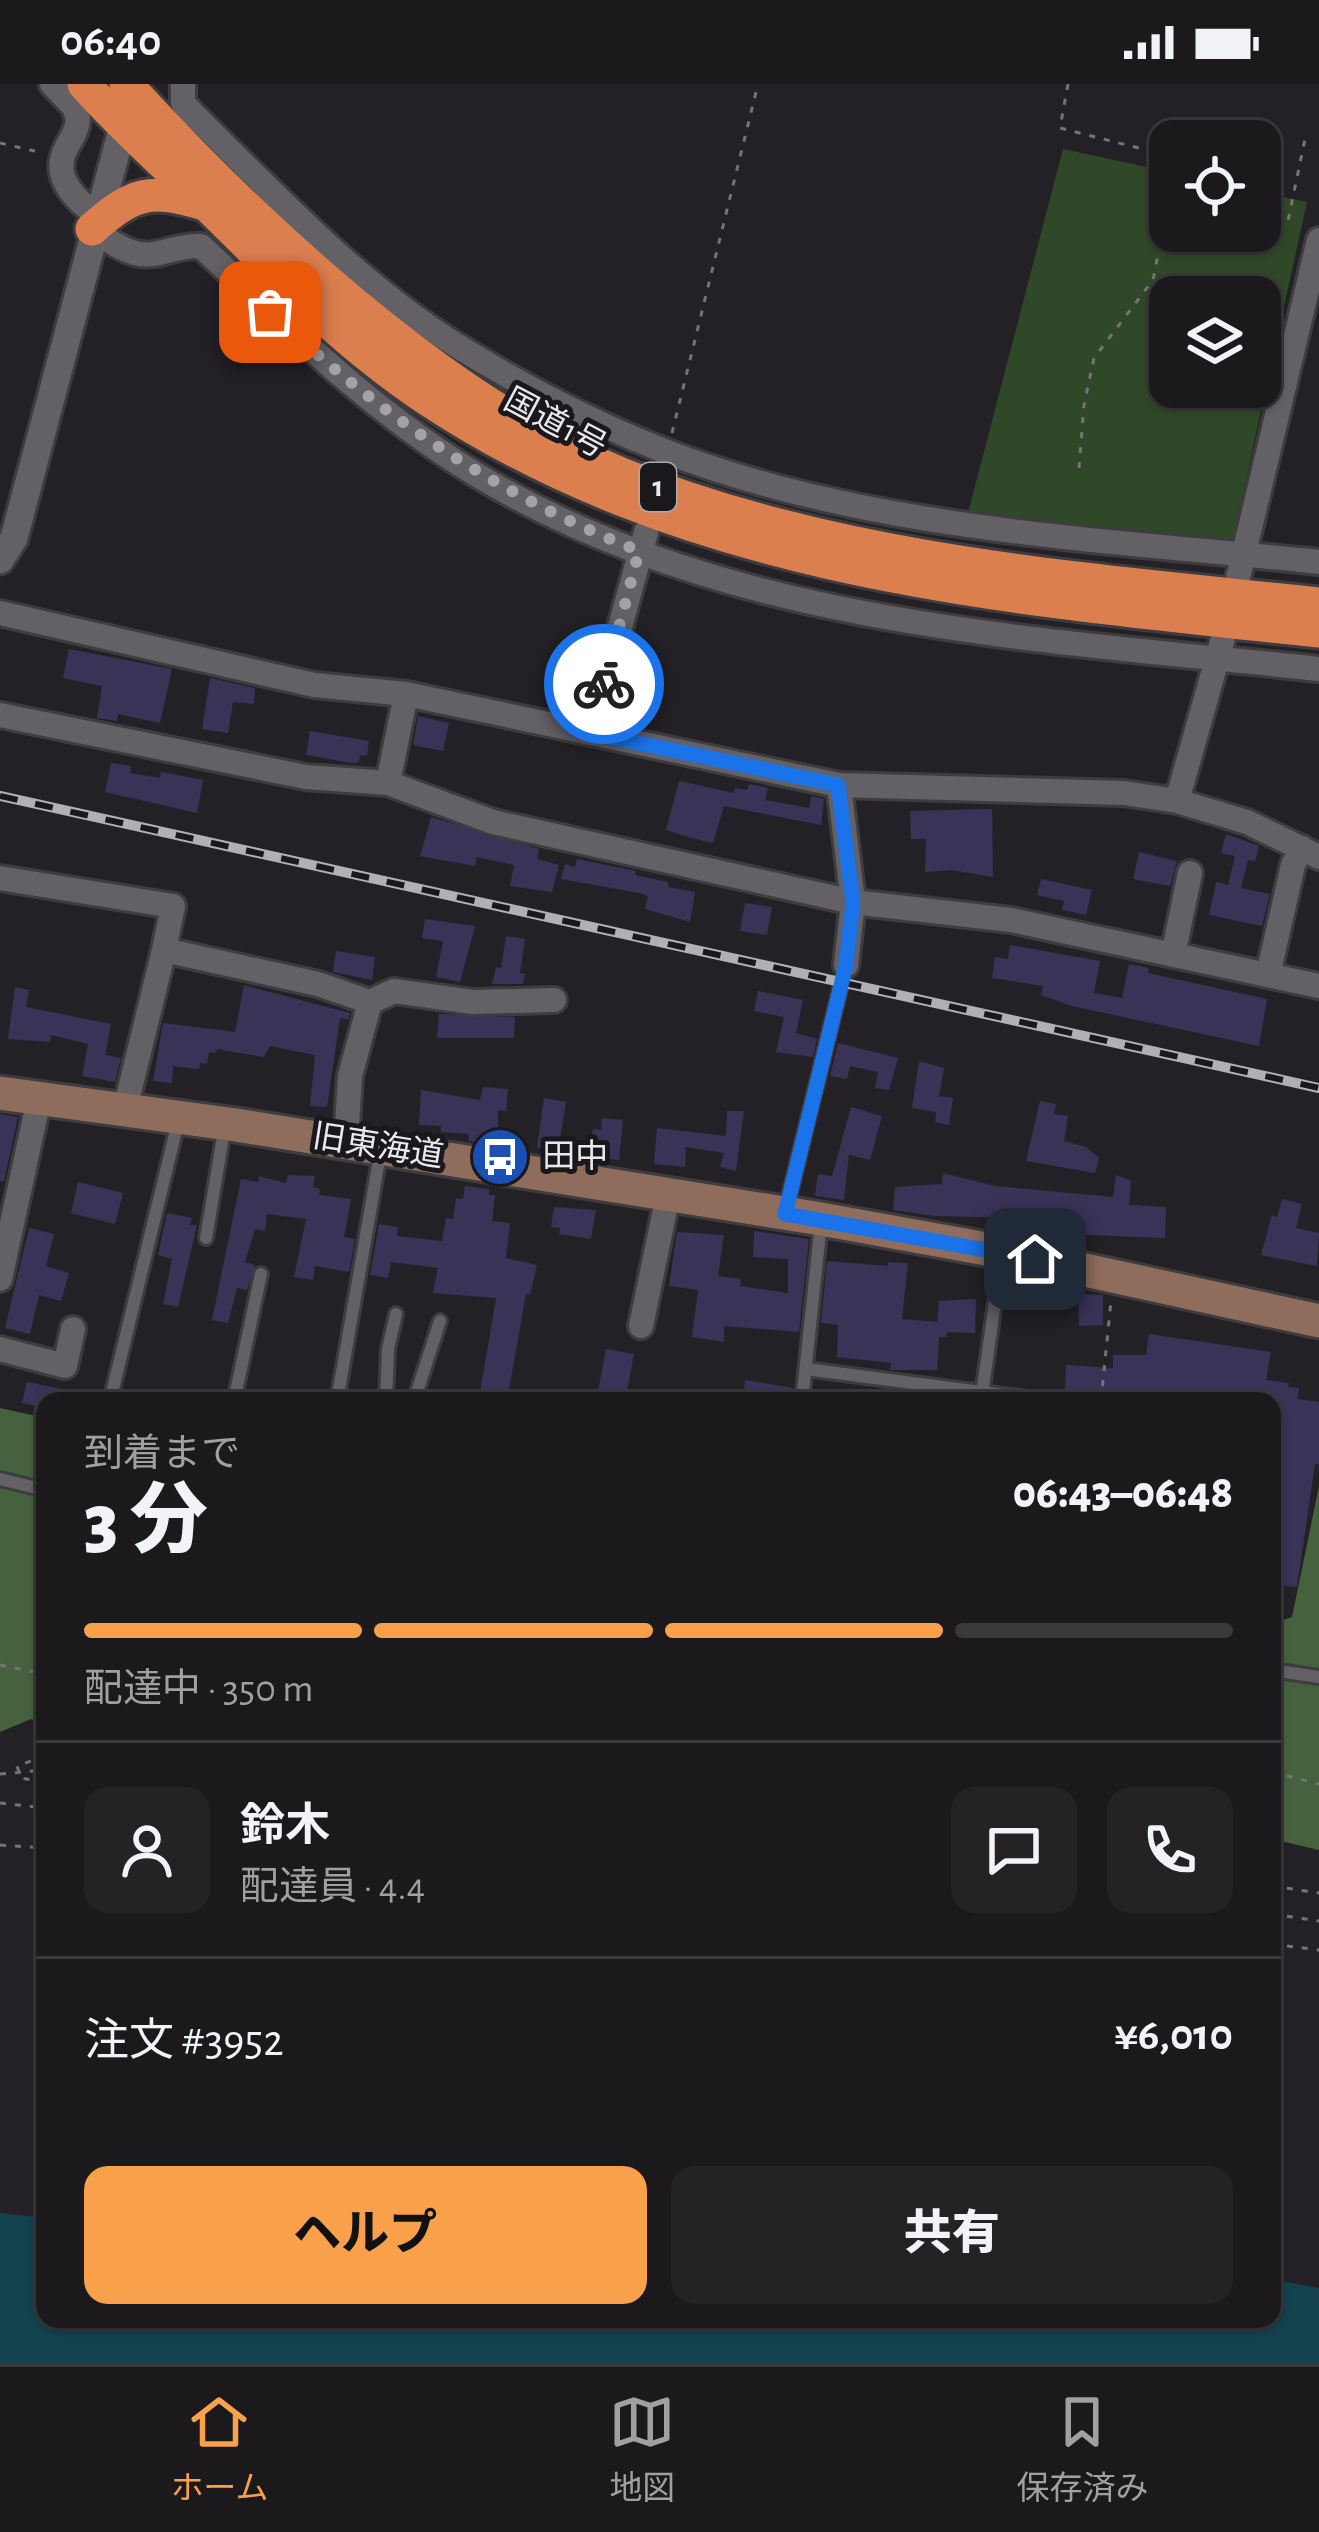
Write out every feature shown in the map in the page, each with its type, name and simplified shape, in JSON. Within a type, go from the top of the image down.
[{"type":"highway","name":"国道1号","points":[[83,84],[322,319],[425,398],[608,496],[716,536],[876,575],[970,592],[1319,631]]},
{"type":"highway","name":"国道1号","points":[[132,87],[369,316],[467,389],[620,474],[801,532],[883,549],[1056,575],[1319,604]]},
{"type":"highway","points":[[94,221],[142,194],[170,194],[206,205]]},
{"type":"main road","name":"旧東海道","points":[[0,1093],[346,1142],[821,1219],[1003,1252],[1319,1321]]},
{"type":"street","points":[[52,84],[74,107],[78,119],[62,158],[64,177],[94,221],[139,254],[155,254],[180,244],[201,246],[305,344],[399,421],[482,478],[786,595],[911,622],[1219,648],[1319,669]]},
{"type":"street","points":[[183,84],[183,103],[191,112],[354,271],[455,344],[665,460],[878,508],[1240,566],[1319,562]]},
{"type":"street","points":[[0,560],[14,538],[132,87]]},
{"type":"street","points":[[1240,566],[1319,240]]},
{"type":"street","points":[[591,733],[643,542]]},
{"type":"street","points":[[0,613],[314,685],[406,694],[838,785],[1124,793],[1177,801],[1247,822],[1310,853],[1293,865],[1268,975]]},
{"type":"street","points":[[1177,801],[1219,648]]},
{"type":"street","points":[[388,783],[406,694]]},
{"type":"street","points":[[0,715],[306,777],[388,783],[493,822],[853,902],[1012,920],[1319,986]]},
{"type":"street","points":[[838,785],[853,902],[846,965]]},
{"type":"street","points":[[1173,955],[1190,873]]},
{"type":"street","points":[[0,878],[173,906],[125,1109]]},
{"type":"street","points":[[164,950],[318,984],[370,1002],[394,991],[473,1001],[554,1000]]},
{"type":"street","points":[[346,1142],[350,1076],[370,1002]]},
{"type":"street","points":[[0,1279],[39,1100]]},
{"type":"street","points":[[641,1325],[668,1196]]},
{"type":"street","points":[[0,1349],[65,1366],[73,1329]]},
{"type":"lane","points":[[785,1214],[846,965]]},
{"type":"lane","points":[[112,1392],[179,1117]]},
{"type":"lane","points":[[206,1238],[225,1124]]},
{"type":"lane","points":[[339,1392],[381,1148]]},
{"type":"lane","points":[[803,1392],[821,1219]]},
{"type":"lane","points":[[982,1392],[1003,1252]]},
{"type":"lane","points":[[236,1392],[262,1274]]},
{"type":"lane","points":[[386,1392],[388,1348],[396,1314]]},
{"type":"lane","points":[[417,1392],[440,1321]]},
{"type":"lane","points":[[806,1369],[968,1392]]},
{"type":"lane","points":[[0,1480],[36,1488]]},
{"type":"lane","points":[[1281,1671],[1319,1677]]},
{"type":"path","points":[[665,460],[758,84]]},
{"type":"path","points":[[1068,84],[1060,128],[1149,151]]},
{"type":"path","points":[[1281,219],[1288,221],[1305,139]]},
{"type":"path","points":[[0,143],[62,158]]},
{"type":"path","points":[[1079,468],[1094,358],[1154,280],[1159,252]]},
{"type":"path","points":[[1102,1392],[1116,1277]]},
{"type":"path","points":[[0,1665],[36,1672]]},
{"type":"path","points":[[17,1771],[22,1761],[36,1758]]},
{"type":"path","points":[[0,1774],[36,1770]]},
{"type":"path","points":[[17,1771],[21,1778],[36,1780]]},
{"type":"path","points":[[1281,1774],[1319,1784]]},
{"type":"path","points":[[0,1803],[36,1807]]},
{"type":"path","points":[[0,1845],[36,1847]]},
{"type":"path","points":[[1281,1887],[1319,1893]]},
{"type":"path","points":[[1281,1916],[1319,1922]]},
{"type":"path","points":[[1281,1945],[1319,1950]]},
{"type":"green space","points":[[1063,149],[1149,167],[1149,252],[1281,252],[1281,196],[1307,202],[1281,320],[1281,276],[1149,276],[1149,408],[1262,408],[1232,543],[967,517]]},
{"type":"green space","points":[[0,1408],[36,1416],[36,1721],[0,1732]]},
{"type":"green space","points":[[1319,1486],[1319,1850],[1281,1841],[1281,1621],[1292,1617]]},
{"type":"water","points":[[0,2213],[36,2217],[36,2328],[1281,2328],[1281,2281],[1319,2288],[1319,2364],[0,2364]]},
{"type":"building","points":[[69,649],[172,669],[160,723],[118,714],[117,721],[97,718],[102,686],[63,678]]},
{"type":"building","points":[[210,678],[255,688],[254,704],[233,702],[228,733],[202,729]]},
{"type":"building","points":[[418,716],[449,723],[443,751],[413,745]]},
{"type":"building","points":[[310,731],[369,741],[367,756],[360,755],[359,762],[352,763],[306,755]]},
{"type":"building","points":[[111,763],[131,766],[130,773],[160,778],[161,772],[203,780],[197,813],[105,792]]},
{"type":"building","points":[[679,781],[734,793],[735,788],[747,790],[749,784],[768,788],[765,800],[809,808],[811,796],[824,799],[821,825],[724,806],[713,843],[691,838],[666,830]]},
{"type":"building","points":[[992,809],[993,877],[952,870],[925,872],[926,839],[911,839],[910,811]]},
{"type":"building","points":[[431,817],[539,849],[537,859],[559,865],[552,892],[510,886],[514,865],[477,857],[475,866],[420,856]]},
{"type":"building","points":[[1226,834],[1259,846],[1255,861],[1248,860],[1241,888],[1270,894],[1262,926],[1209,915],[1216,882],[1228,885],[1235,856],[1221,853]]},
{"type":"building","points":[[1139,852],[1177,861],[1170,886],[1133,879]]},
{"type":"building","points":[[577,859],[636,871],[635,875],[668,882],[668,887],[695,892],[690,922],[645,909],[648,896],[640,893],[561,879],[565,864],[575,867]]},
{"type":"building","points":[[1041,879],[1092,890],[1086,915],[1062,910],[1064,901],[1037,895]]},
{"type":"building","points":[[745,903],[772,907],[767,935],[740,931]]},
{"type":"building","points":[[425,919],[475,926],[460,982],[436,977],[443,941],[422,938]]},
{"type":"building","points":[[506,936],[525,939],[523,984],[492,984],[496,967],[501,968]]},
{"type":"building","points":[[1010,945],[1100,961],[1094,993],[1122,998],[1129,964],[1149,968],[1148,973],[1267,999],[1259,1046],[1072,1006],[1041,995],[1043,986],[992,978],[995,957],[1008,959]]},
{"type":"building","points":[[336,951],[375,957],[372,980],[333,972]]},
{"type":"building","points":[[244,985],[350,1013],[348,1020],[340,1018],[327,1107],[310,1106],[315,1055],[270,1046],[264,1057],[217,1049],[209,1052],[207,1064],[200,1063],[199,1069],[173,1066],[172,1083],[153,1081],[163,1023],[235,1032]]},
{"type":"building","points":[[15,987],[29,990],[26,1007],[111,1024],[105,1055],[121,1058],[115,1082],[82,1076],[88,1044],[51,1035],[50,1042],[8,1039]]},
{"type":"building","points":[[758,991],[803,1000],[796,1033],[817,1039],[813,1057],[776,1052],[784,1017],[754,1011]]},
{"type":"building","points":[[439,1014],[515,1017],[514,1038],[437,1038]]},
{"type":"building","points":[[838,1043],[898,1058],[889,1090],[875,1088],[878,1072],[850,1066],[847,1079],[830,1076]]},
{"type":"building","points":[[919,1061],[944,1068],[939,1096],[953,1098],[949,1125],[935,1122],[936,1112],[912,1108]]},
{"type":"building","points":[[483,1087],[508,1089],[506,1111],[498,1110],[498,1146],[469,1141],[468,1134],[441,1132],[441,1126],[419,1125],[421,1090],[480,1100]]},
{"type":"building","points":[[544,1098],[566,1102],[558,1151],[537,1148]]},
{"type":"building","points":[[1040,1101],[1056,1104],[1054,1114],[1068,1116],[1064,1141],[1086,1147],[1099,1158],[1095,1173],[1026,1161]]},
{"type":"building","points":[[851,1107],[882,1116],[870,1160],[849,1155],[844,1200],[815,1196],[818,1174],[832,1176]]},
{"type":"building","points":[[727,1111],[744,1111],[736,1171],[720,1167],[724,1153],[686,1147],[685,1167],[654,1164],[657,1128],[726,1136]]},
{"type":"building","points":[[0,1114],[18,1117],[4,1181],[0,1181]]},
{"type":"building","points":[[602,1118],[623,1120],[619,1160],[590,1157],[593,1129],[601,1130]]},
{"type":"building","points":[[943,1173],[995,1186],[1113,1197],[1116,1175],[1131,1181],[1129,1205],[1166,1207],[1165,1238],[1061,1234],[1024,1227],[1025,1218],[893,1210],[895,1187],[942,1184]]},
{"type":"building","points":[[288,1175],[315,1176],[313,1187],[320,1189],[319,1195],[351,1199],[344,1237],[355,1239],[349,1272],[315,1266],[313,1280],[294,1277],[306,1219],[267,1214],[265,1231],[255,1229],[245,1262],[255,1265],[247,1290],[237,1288],[228,1323],[212,1320],[241,1179],[258,1182],[259,1176],[286,1183]]},
{"type":"building","points":[[78,1182],[123,1193],[115,1224],[71,1213]]},
{"type":"building","points":[[465,1186],[489,1189],[489,1195],[495,1195],[492,1221],[510,1223],[506,1258],[537,1265],[530,1295],[526,1294],[509,1392],[480,1392],[496,1298],[433,1293],[438,1268],[391,1262],[388,1278],[370,1275],[379,1224],[398,1227],[397,1236],[442,1241],[446,1218],[453,1219],[456,1198],[463,1199]]},
{"type":"building","points":[[1282,1199],[1302,1204],[1296,1228],[1319,1233],[1317,1266],[1261,1255],[1272,1215],[1277,1217]]},
{"type":"building","points":[[554,1207],[596,1210],[591,1239],[559,1234],[560,1228],[551,1227]]},
{"type":"building","points":[[167,1213],[192,1218],[190,1225],[197,1225],[178,1307],[163,1304],[172,1259],[158,1255]]},
{"type":"building","points":[[29,1228],[54,1234],[46,1266],[69,1273],[61,1301],[39,1295],[30,1334],[5,1328]]},
{"type":"building","points":[[754,1231],[809,1239],[799,1332],[724,1326],[724,1342],[692,1337],[698,1290],[669,1286],[677,1232],[724,1235],[718,1276],[741,1279],[740,1286],[788,1293],[788,1259],[753,1257]]},
{"type":"building","points":[[827,1261],[908,1263],[902,1319],[937,1322],[939,1301],[976,1299],[975,1333],[947,1332],[946,1337],[939,1337],[937,1370],[890,1370],[891,1363],[837,1357],[838,1325],[821,1323]]},
{"type":"building","points":[[1078,1294],[1103,1295],[1103,1325],[1079,1326]]},
{"type":"building","points":[[1149,1334],[1271,1352],[1266,1380],[1289,1383],[1288,1387],[1299,1388],[1297,1399],[1319,1402],[1319,1464],[1315,1464],[1297,1587],[1281,1585],[1281,1392],[1065,1390],[1066,1365],[1113,1368],[1113,1355],[1146,1355]]},
{"type":"building","points":[[606,1349],[634,1354],[627,1392],[598,1392]]},
{"type":"building","points":[[745,1380],[793,1388],[793,1392],[744,1392]]},
{"type":"building","points":[[27,1382],[75,1392],[36,1392],[36,1406],[22,1403]]},
{"type":"railway","points":[[0,796],[1319,1088]]},
{"type":"way so far","points":[[270,312],[399,421],[482,478],[639,551],[604,684]]},
{"type":"place","name":"田中","points":[[500,1157]]},
{"type":"route","points":[[604,684],[591,733],[838,785],[853,902],[846,965],[785,1214],[1035,1259]]}]
